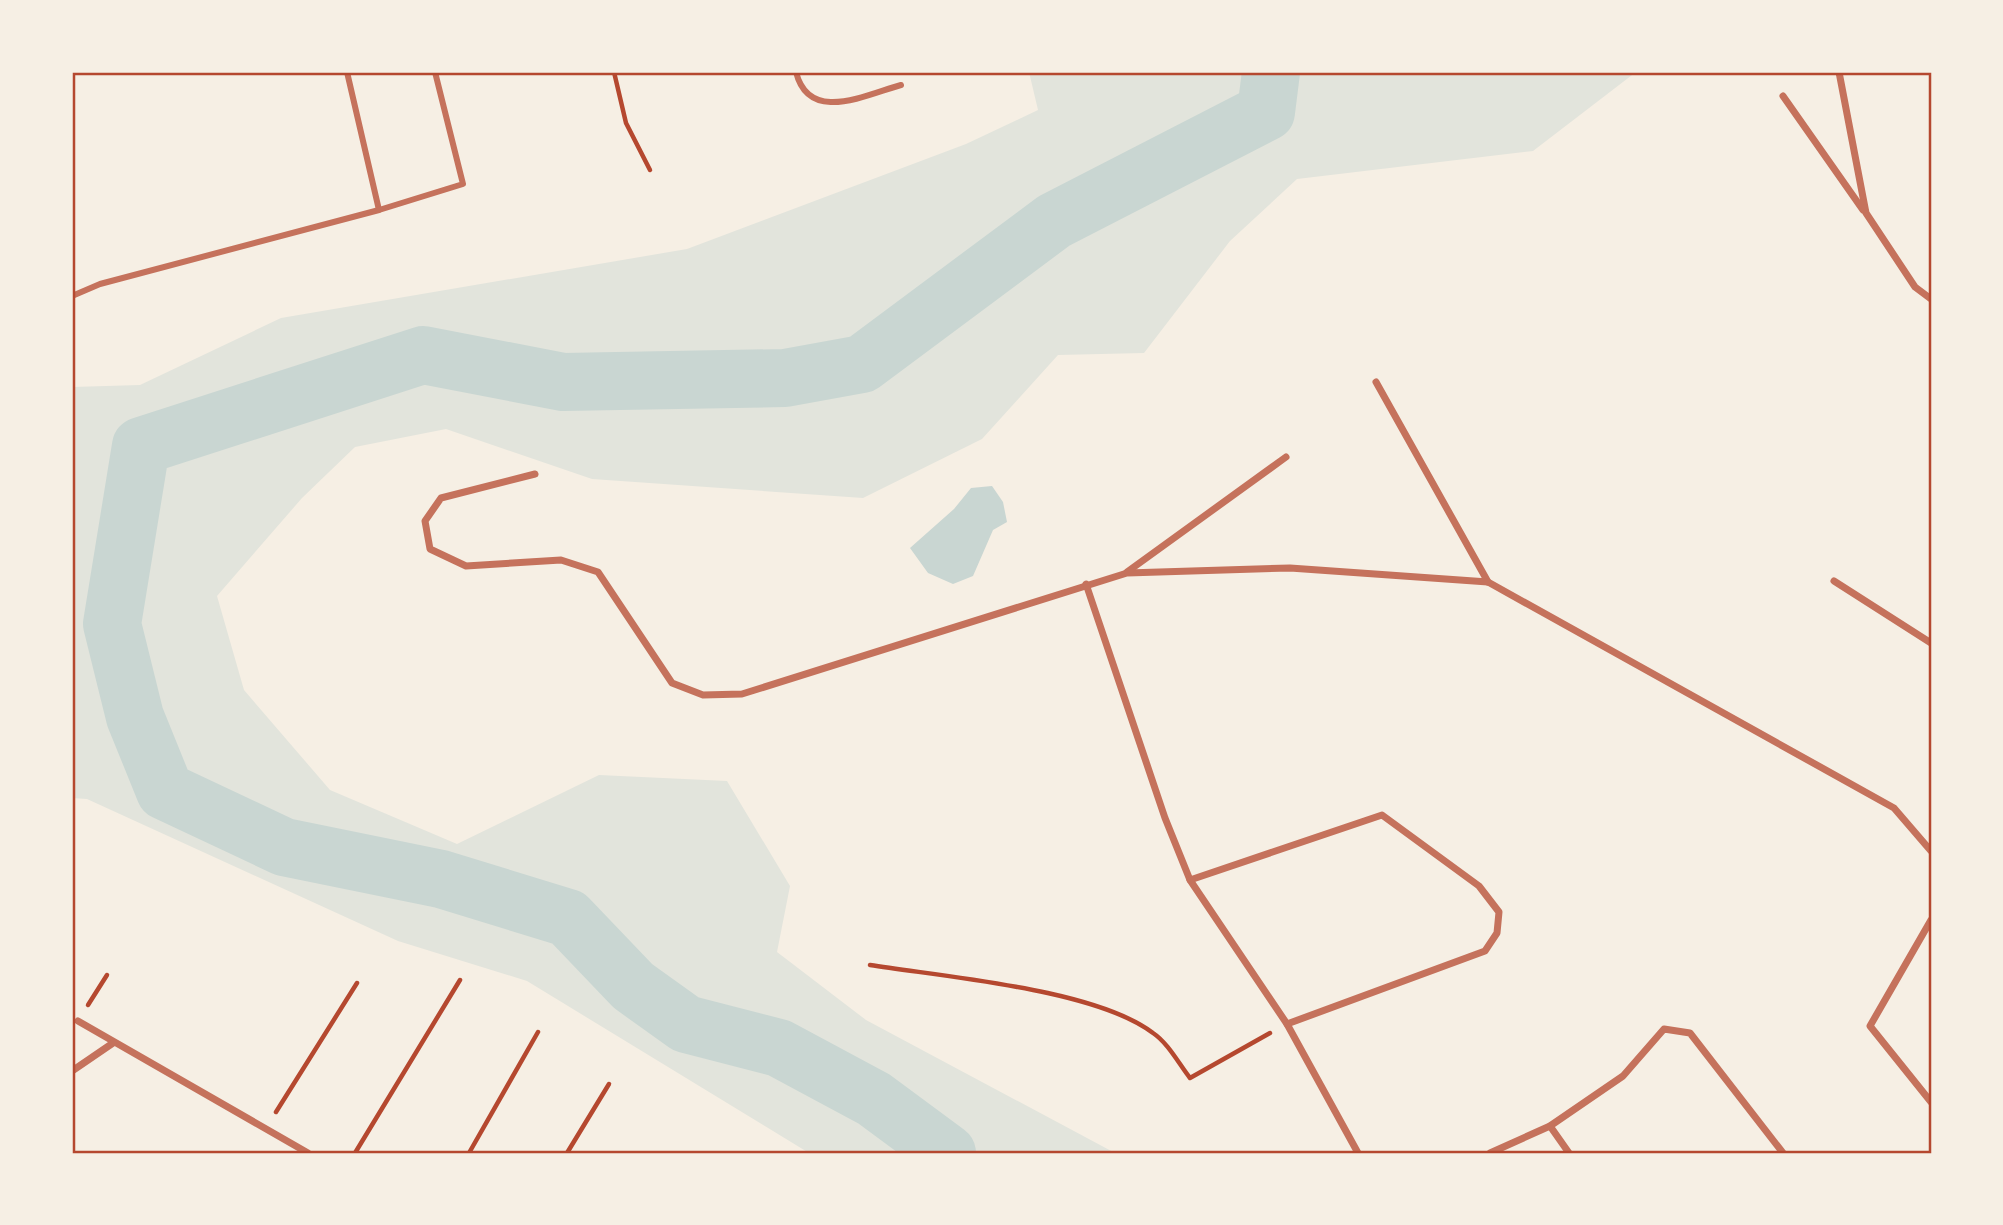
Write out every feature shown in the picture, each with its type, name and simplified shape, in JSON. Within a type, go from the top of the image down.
[{"type":"street","points":[[347,72],[379,211]]},
{"type":"street","points":[[72,296],[100,284],[379,211],[463,184],[435,72]]},
{"type":"street","points":[[796,72],[800,88],[812,99],[831,103],[901,85]]},
{"type":"street","points":[[1839,72],[1866,213]]},
{"type":"street","points":[[1783,96],[1915,287],[1931,299]]},
{"type":"street","points":[[1376,382],[1488,582]]},
{"type":"street","points":[[1127,573],[1286,457]]},
{"type":"street","points":[[535,474],[441,498],[425,521],[430,549],[466,566],[561,560],[598,572],[672,683],[703,695],[742,694],[1127,573],[1290,568],[1488,582],[1894,808],[1931,851]]},
{"type":"street","points":[[1834,581],[1931,643]]},
{"type":"street","points":[[1086,584],[1161,805],[1190,880],[1287,1024],[1358,1153]]},
{"type":"street","points":[[1190,880],[1382,815],[1479,886],[1499,912],[1497,933],[1485,951],[1287,1024]]},
{"type":"street","points":[[1931,920],[1870,1026],[1931,1102]]},
{"type":"street","points":[[75,1019],[308,1153]]},
{"type":"street","points":[[1490,1153],[1550,1126],[1623,1076],[1664,1029],[1690,1033],[1783,1153]]},
{"type":"street","points":[[72,1070],[113,1043]]},
{"type":"street","points":[[1550,1126],[1569,1153]]},
{"type":"path","points":[[614,72],[626,124],[650,170]]},
{"type":"path","points":[[870,965],[1055,995],[1104,1008],[1154,1033],[1190,1078],[1287,1024]]},
{"type":"path","points":[[75,1019],[107,975]]},
{"type":"path","points":[[355,1153],[460,980]]},
{"type":"path","points":[[266,1128],[357,983]]},
{"type":"path","points":[[469,1153],[538,1031]]},
{"type":"path","points":[[567,1153],[609,1084]]},
{"type":"shaded area","points":[[1029,72],[1636,72],[1533,151],[1297,179],[1230,241],[1144,353],[1058,355],[982,439],[863,498],[592,479],[446,429],[355,447],[302,498],[217,596],[244,690],[330,790],[457,844],[599,775],[727,781],[790,886],[777,952],[866,1020],[1115,1153],[809,1153],[527,981],[398,941],[87,799],[72,798],[72,387],[140,385],[281,318],[687,249],[966,144],[1038,110]]},
{"type":"shaded area","points":[[992,486],[1003,502],[1007,522],[993,530],[973,576],[953,584],[928,573],[910,548],[954,509],[971,488]]},
{"type":"waterway","points":[[947,1153],[874,1099],[779,1048],[686,1024],[633,986],[568,918],[441,879],[284,847],[165,791],[135,717],[112,624],[141,446],[423,355],[563,382],[785,378],[862,364],[1054,221],[1266,112],[1271,72]]}]
